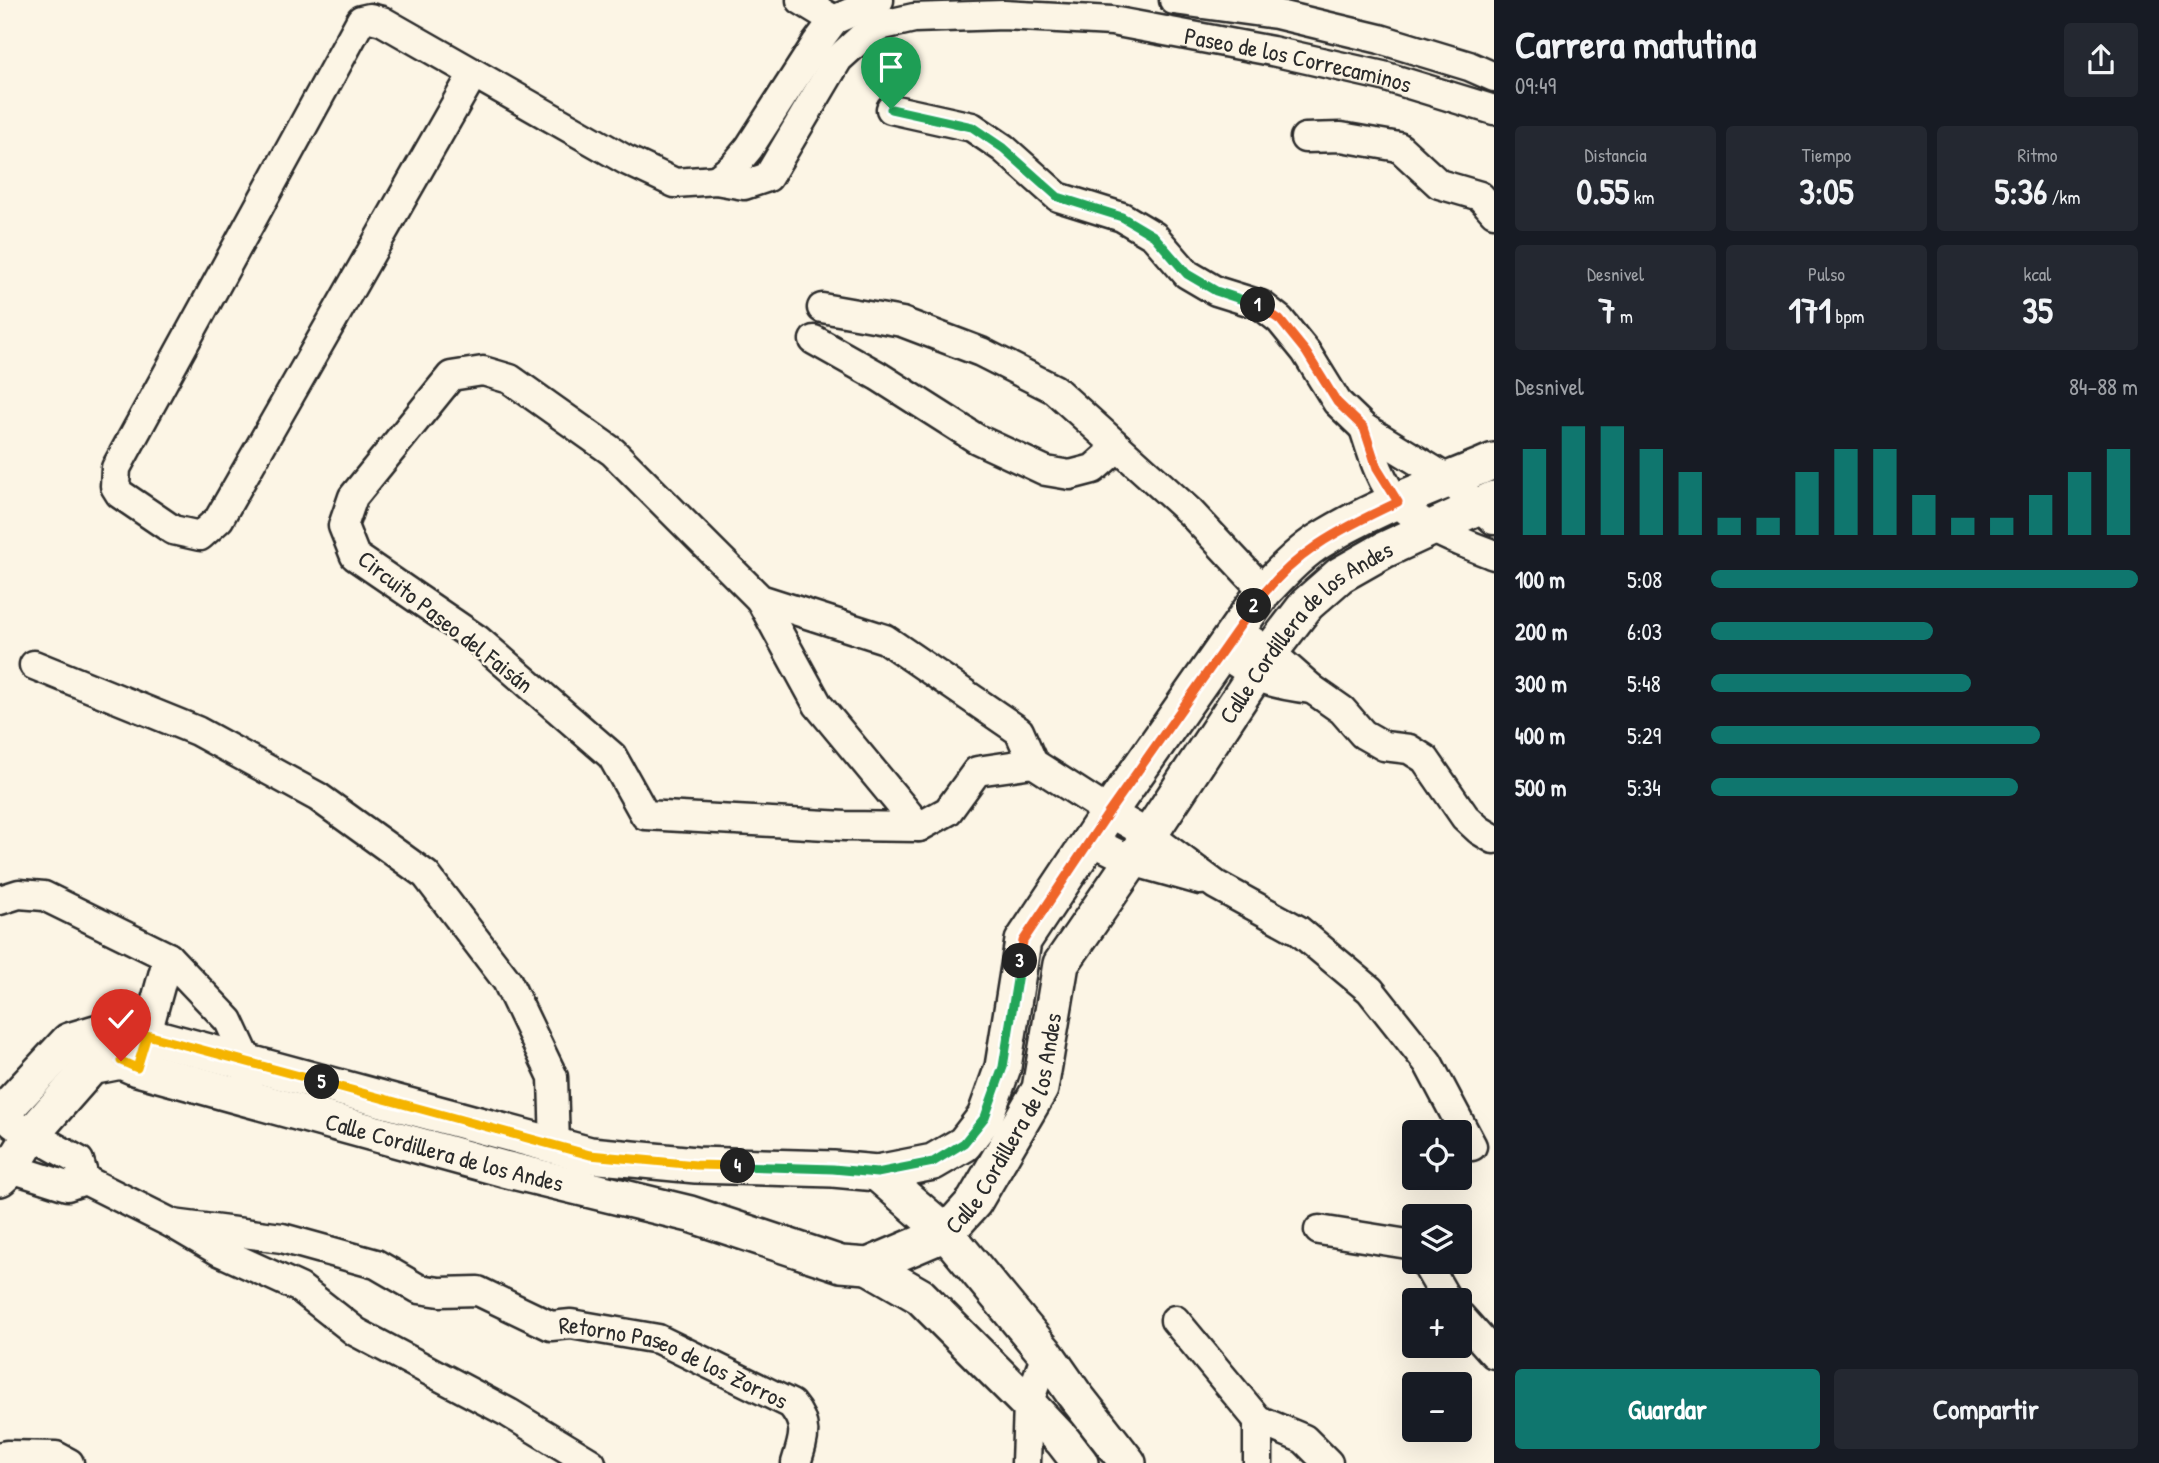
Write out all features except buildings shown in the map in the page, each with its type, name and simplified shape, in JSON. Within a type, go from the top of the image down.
[{"type":"street","points":[[801,0],[834,20]]},
{"type":"street","name":"Paseo de los Correcaminos","points":[[473,74],[219,519],[200,536],[181,533],[120,494],[115,486],[116,467],[361,20],[370,18],[382,21],[626,160],[675,183],[716,180],[744,185],[768,177],[827,51],[834,20],[879,0]]},
{"type":"street","name":"Paseo de los Correcaminos","points":[[1174,0],[1276,14],[1380,39],[1469,66],[1494,78]]},
{"type":"street","name":"Paseo de los Correcaminos","points":[[827,51],[861,38],[883,25],[914,18],[1108,10],[1492,103]]},
{"type":"street","points":[[891,109],[972,127],[1003,148],[1058,197],[1122,217],[1154,236],[1187,274],[1216,291],[1261,306],[1280,320],[1306,352],[1337,402],[1364,428],[1449,480],[1489,509]]},
{"type":"street","points":[[1305,138],[1340,137],[1399,147],[1439,184],[1480,196],[1494,212]]},
{"type":"street","points":[[822,308],[902,323],[981,352],[1054,389],[1190,512],[1264,591]]},
{"type":"street","points":[[814,340],[878,376],[977,439],[1046,471],[1070,475],[1093,469],[1118,447]]},
{"type":"street","name":"Circuito Paseo del Faisán","points":[[482,371],[510,379],[613,452],[761,599],[818,705],[919,827],[845,826],[645,815],[612,756],[478,640],[355,556],[343,526],[353,497],[451,376],[482,371]]},
{"type":"street","points":[[1364,428],[1377,468],[1398,502],[1433,528],[1494,555]]},
{"type":"street","name":"Calle Cordillera de los Andes","points":[[4,1168],[90,1067],[121,1061],[142,1052],[248,1062],[590,1155],[696,1165],[877,1173],[933,1162],[964,1143],[985,1117],[1003,1067],[1023,941],[1264,591],[1315,544],[1398,502],[1494,461]]},
{"type":"street","name":"Calle Cordillera de los Andes","points":[[0,1116],[69,1041],[116,1027],[142,1052],[250,1100],[505,1169],[690,1214],[841,1264],[868,1266],[946,1233],[974,1202],[1040,1089],[1061,964],[1262,664],[1307,604],[1340,575],[1384,550],[1433,528],[1489,509]]},
{"type":"street","name":"Circuito Paseo del Faisán","points":[[761,599],[885,639],[1019,731],[1033,763]]},
{"type":"street","points":[[1228,641],[1262,664],[1280,686],[1312,689],[1342,710],[1363,734],[1384,746],[1409,749],[1425,758],[1465,817],[1494,839]]},
{"type":"street","points":[[34,664],[197,731],[318,797],[426,875],[507,981],[553,1077],[555,1147]]},
{"type":"street","points":[[919,827],[948,811],[977,771],[1033,763],[1100,826],[1298,930],[1370,990],[1428,1063],[1458,1120]]},
{"type":"street","points":[[0,900],[19,894],[44,895],[168,957],[229,1021],[248,1062],[250,1100]]},
{"type":"street","points":[[142,1052],[168,957]]},
{"type":"street","name":"Retorno Paseo de los Zorros","points":[[0,1116],[79,1161],[85,1180]]},
{"type":"street","points":[[505,1169],[513,1135]]},
{"type":"street","points":[[690,1214],[696,1165]]},
{"type":"street","name":"Retorno Paseo de los Zorros","points":[[4,1168],[67,1186],[85,1180],[173,1224],[219,1251],[300,1288],[356,1332],[509,1413],[591,1463]]},
{"type":"street","points":[[877,1173],[946,1233],[1046,1354],[1128,1463]]},
{"type":"street","name":"Retorno Paseo de los Zorros","points":[[173,1224],[282,1238],[376,1264],[419,1289],[440,1292],[478,1291],[551,1326],[571,1324],[659,1339],[791,1404],[803,1423],[803,1443],[796,1463]]},
{"type":"street","points":[[1320,1230],[1402,1243]]},
{"type":"street","points":[[868,1266],[920,1296],[1028,1404],[1069,1456]]},
{"type":"street","points":[[1175,1320],[1258,1420],[1304,1439],[1328,1463]]},
{"type":"street","points":[[1472,1329],[1494,1354]]},
{"type":"street","points":[[1026,1463],[1028,1404],[1046,1354]]},
{"type":"street","points":[[1069,1456],[1074,1394]]},
{"type":"street","points":[[1258,1420],[1258,1463]]},
{"type":"street","points":[[0,1457],[56,1456],[69,1463]]},
{"type":"route","points":[[121,1061],[137,1068],[147,1035],[555,1147],[618,1159],[877,1173],[933,1162],[964,1143],[985,1117],[1003,1067],[1023,941],[1109,812],[1264,591],[1315,544],[1398,502],[1377,468],[1364,428],[1337,402],[1306,352],[1280,320],[1261,306],[1216,291],[1187,274],[1154,236],[1122,217],[1058,197],[1042,186],[1003,148],[972,127],[891,109]]}]
